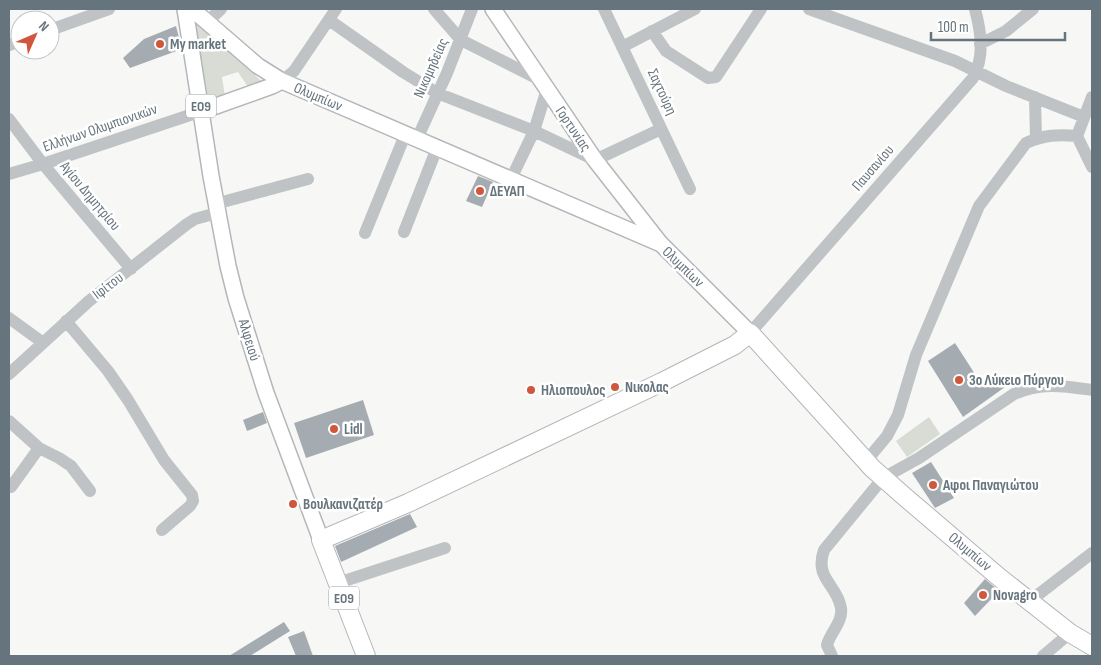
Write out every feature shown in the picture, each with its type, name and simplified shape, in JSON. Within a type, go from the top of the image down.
[{"type":"highway","name":"Ολυμπίων","points":[[750,333],[797,387],[884,478],[992,571],[1070,633],[1092,646]]},
{"type":"highway","points":[[321,540],[416,499],[654,387],[735,345],[750,333]]},
{"type":"highway","name":"Αλφειού","points":[[321,540],[366,656]]},
{"type":"main road","name":"Αλφειού","points":[[185,9],[216,209],[228,266],[246,333],[266,392],[321,540]]},
{"type":"main road","name":"Ολυμπίων","points":[[192,9],[258,66],[282,81],[660,244],[750,333]]},
{"type":"main road","name":"Γορτυνίας","points":[[494,9],[595,160],[660,244]]},
{"type":"main road","points":[[202,111],[282,81]]},
{"type":"street","points":[[60,26],[95,11],[109,9]]},
{"type":"street","points":[[208,22],[221,9]]},
{"type":"street","points":[[434,9],[461,40],[544,85],[534,131],[511,179]]},
{"type":"street","name":"Νικομηδείας","points":[[365,233],[411,137],[437,93],[461,40],[472,9]]},
{"type":"street","name":"Σαχτούρη","points":[[604,9],[690,189]]},
{"type":"street","points":[[622,47],[696,9]]},
{"type":"street","points":[[652,31],[666,51],[708,78],[712,78],[718,74],[761,9]]},
{"type":"street","points":[[808,9],[977,70],[1006,86],[1084,117]]},
{"type":"street","name":"Παυσανίου","points":[[750,333],[964,89],[977,70],[981,53],[975,9]]},
{"type":"street","points":[[980,44],[1006,31],[1033,9]]},
{"type":"street","points":[[282,81],[294,71],[331,13],[403,72],[437,93],[534,131],[595,160],[661,129]]},
{"type":"street","points":[[1035,97],[1036,139]]},
{"type":"street","points":[[1092,97],[1077,136],[1092,167]]},
{"type":"street","name":"Ελλήνων Ολυμπιονικών","points":[[9,174],[202,111]]},
{"type":"street","name":"Αγίου Δημητρίου","points":[[9,119],[43,164],[131,269]]},
{"type":"street","points":[[867,460],[887,436],[898,415],[916,355],[979,206],[1026,143],[1059,134],[1077,136]]},
{"type":"street","points":[[404,232],[437,148]]},
{"type":"street","name":"Ιφίτου","points":[[9,374],[66,321],[187,224],[216,209],[308,179]]},
{"type":"street","points":[[9,318],[42,342]]},
{"type":"street","points":[[66,321],[108,372],[128,400],[164,460],[192,496],[193,501],[190,506],[162,530]]},
{"type":"street","points":[[832,656],[827,645],[841,616],[841,609],[822,572],[821,558],[824,550],[884,478],[918,458],[1014,394],[1050,386],[1092,390]]},
{"type":"street","points":[[9,421],[39,448],[71,466],[90,491]]},
{"type":"street","points":[[11,487],[39,448]]},
{"type":"street","points":[[338,583],[445,548]]},
{"type":"street","points":[[1030,601],[1092,553]]},
{"type":"street","points":[[1043,656],[1070,633]]},
{"type":"shaded area","points":[[193,13],[262,82],[248,87],[238,72],[222,77],[225,97],[208,101]]},
{"type":"shaded area","points":[[929,417],[940,434],[907,457],[896,441]]},
{"type":"building","name":"My market","points":[[176,26],[182,49],[130,68],[123,58],[144,39]]},
{"type":"building","name":"ΔΕΥΑΠ","points":[[478,176],[493,182],[482,207],[466,201]]},
{"type":"building","name":"3o Λύκειο Πύργου","points":[[955,343],[982,385],[997,375],[1005,387],[963,417],[928,361]]},
{"type":"building","name":"Lidl","points":[[363,400],[374,435],[306,458],[294,423]]},
{"type":"building","points":[[263,412],[267,423],[247,431],[243,420]]},
{"type":"building","name":"Αφοι Παναγιώτου","points":[[931,462],[954,498],[935,508],[912,473]]},
{"type":"building","points":[[410,514],[417,527],[341,562],[335,546]]},
{"type":"building","name":"Novagro","points":[[985,579],[999,591],[975,616],[964,603]]},
{"type":"building","points":[[284,622],[290,631],[250,656],[229,656]]},
{"type":"building","points":[[304,631],[313,656],[296,656],[288,637]]},
{"type":"place","name":"My market","points":[[160,44]]},
{"type":"place","name":"ΔΕΥΑΠ","points":[[480,191]]},
{"type":"place","name":"3o Λύκειο Πύργου","points":[[959,380]]},
{"type":"place","name":"Νικολας","points":[[615,387]]},
{"type":"place","name":"Ηλιοπουλος","points":[[531,390]]},
{"type":"place","name":"Lidl","points":[[334,429]]},
{"type":"place","name":"Αφοι Παναγιώτου","points":[[933,485]]},
{"type":"place","name":"Βουλκανιζατέρ","points":[[293,504]]},
{"type":"place","name":"Novagro","points":[[983,595]]}]
